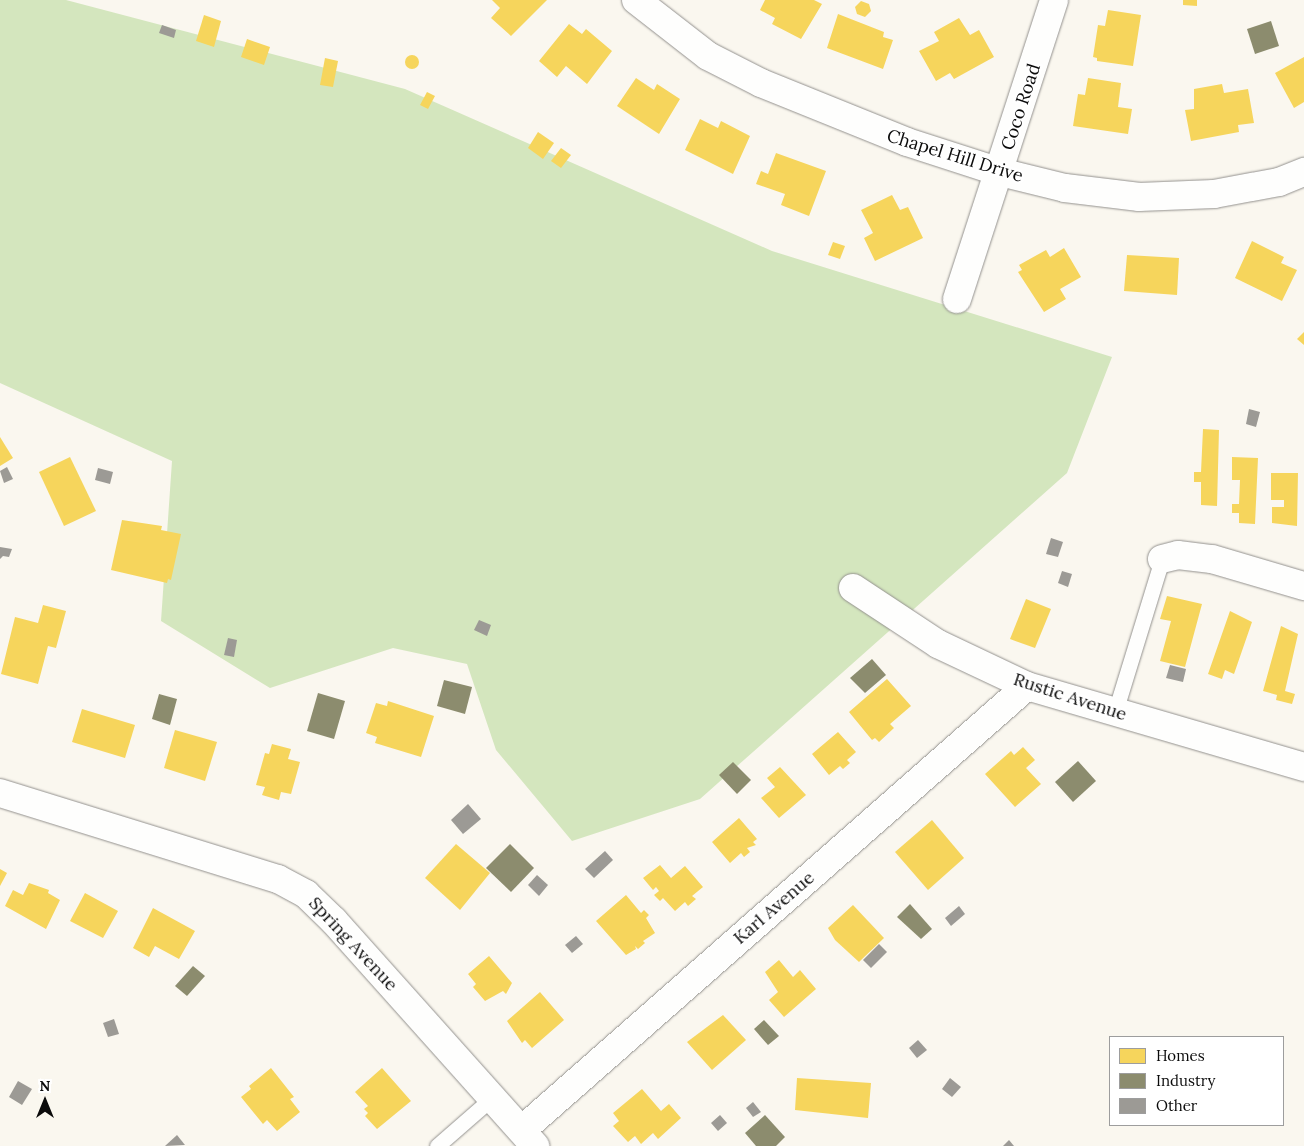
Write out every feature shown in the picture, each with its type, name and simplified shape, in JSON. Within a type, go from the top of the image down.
[{"type":"street","name":"Chapel Hill Drive","points":[[636,0],[708,56],[761,83],[907,142],[1000,172],[1083,191],[1148,197],[1233,191],[1279,182],[1304,172]]},
{"type":"street","name":"Coco Road","points":[[957,299],[1000,172],[1054,0]]},
{"type":"street","points":[[1162,560],[1178,555],[1212,559],[1304,586]]},
{"type":"street","name":"Rustic Avenue","points":[[853,588],[938,644],[1027,686],[1304,767]]},
{"type":"street","name":"Karl Avenue","points":[[528,1138],[1027,686]]},
{"type":"street","name":"Spring Avenue","points":[[0,793],[278,879],[315,900],[528,1138]]},
{"type":"lane","points":[[1115,712],[1162,560]]},
{"type":"lane","points":[[437,1146],[493,1098]]},
{"type":"green space","points":[[0,0],[66,0],[405,89],[772,251],[1112,357],[1067,473],[700,799],[572,841],[496,750],[467,664],[393,648],[270,688],[161,621],[172,461],[0,383]]},
{"type":"building: Homes","points":[[492,0],[547,0],[511,36],[491,18],[500,8]]},
{"type":"building: Homes","points":[[765,0],[814,0],[822,4],[801,39],[772,24],[775,18],[760,10]]},
{"type":"building: Homes","points":[[1183,0],[1197,0],[1197,6],[1183,5]]},
{"type":"building: Homes","points":[[861,1],[869,4],[871,11],[865,17],[857,14],[855,7]]},
{"type":"building: Homes","points":[[1108,10],[1141,15],[1133,66],[1097,61],[1097,58],[1093,57],[1098,25],[1105,26]]},
{"type":"building: Homes","points":[[838,14],[884,32],[883,37],[893,40],[883,69],[827,48]]},
{"type":"building: Homes","points":[[204,15],[221,21],[214,47],[196,41]]},
{"type":"building: Homes","points":[[959,18],[970,35],[979,30],[994,57],[954,79],[950,73],[936,81],[919,51],[939,41],[934,32]]},
{"type":"building: Homes","points":[[569,24],[582,34],[586,29],[612,51],[587,84],[566,66],[557,77],[539,61]]},
{"type":"building: Homes","points":[[247,39],[270,47],[264,65],[241,57]]},
{"type":"building: Homes","points":[[409,55],[415,55],[419,62],[415,69],[409,69],[405,65],[405,59]]},
{"type":"building: Homes","points":[[1304,57],[1304,102],[1294,108],[1275,73]]},
{"type":"building: Homes","points":[[325,58],[338,61],[333,87],[320,85]]},
{"type":"building: Homes","points":[[636,78],[654,90],[657,84],[680,99],[659,134],[617,106]]},
{"type":"building: Homes","points":[[1088,78],[1121,83],[1118,107],[1132,109],[1128,134],[1073,126],[1078,94],[1085,95]]},
{"type":"building: Homes","points":[[1222,84],[1224,93],[1248,89],[1254,123],[1238,125],[1239,132],[1191,141],[1185,110],[1194,109],[1194,89]]},
{"type":"building: Homes","points":[[427,92],[435,96],[428,109],[420,105]]},
{"type":"building: Homes","points":[[700,119],[718,128],[721,121],[750,136],[733,174],[685,150]]},
{"type":"building: Homes","points":[[538,132],[554,143],[543,159],[528,148]]},
{"type":"building: Homes","points":[[561,148],[571,155],[561,168],[551,161]]},
{"type":"building: Homes","points":[[776,153],[826,171],[809,216],[781,205],[785,194],[756,184],[761,171],[768,174]]},
{"type":"building: Homes","points":[[892,195],[900,210],[908,207],[923,238],[875,261],[864,238],[873,233],[861,210]]},
{"type":"building: Homes","points":[[1252,241],[1284,257],[1281,263],[1297,270],[1282,301],[1235,278]]},
{"type":"building: Homes","points":[[833,242],[845,246],[840,259],[828,255]]},
{"type":"building: Homes","points":[[1064,248],[1081,277],[1060,289],[1066,299],[1044,312],[1018,272],[1022,270],[1019,265],[1046,250],[1050,257]]},
{"type":"building: Homes","points":[[1127,255],[1179,258],[1177,295],[1124,291]]},
{"type":"building: Homes","points":[[1304,332],[1304,345],[1297,339]]},
{"type":"building: Homes","points":[[1203,429],[1219,430],[1217,506],[1201,505],[1201,482],[1194,482],[1194,472],[1201,472]]},
{"type":"building: Homes","points":[[0,437],[13,458],[0,466]]},
{"type":"building: Homes","points":[[70,457],[96,511],[64,526],[39,472]]},
{"type":"building: Homes","points":[[1232,457],[1258,458],[1255,524],[1239,523],[1239,513],[1232,513],[1232,504],[1239,504],[1240,480],[1232,480]]},
{"type":"building: Homes","points":[[1271,473],[1298,473],[1297,526],[1272,523],[1272,507],[1284,507],[1284,500],[1271,500]]},
{"type":"building: Homes","points":[[122,520],[162,526],[161,530],[181,534],[171,580],[168,579],[167,583],[111,570]]},
{"type":"building: Homes","points":[[1167,596],[1202,604],[1185,667],[1160,661],[1171,621],[1160,619]]},
{"type":"building: Homes","points":[[1026,599],[1051,609],[1035,648],[1010,639]]},
{"type":"building: Homes","points":[[43,605],[66,611],[56,648],[48,646],[38,684],[1,674],[15,617],[38,623]]},
{"type":"building: Homes","points":[[1230,611],[1252,622],[1234,674],[1225,670],[1222,679],[1208,674]]},
{"type":"building: Homes","points":[[1281,626],[1298,634],[1285,691],[1295,694],[1292,704],[1276,700],[1277,695],[1263,691]]},
{"type":"building: Homes","points":[[887,679],[911,706],[890,724],[894,728],[879,742],[875,738],[872,740],[849,712]]},
{"type":"building: Homes","points":[[388,701],[434,716],[421,757],[375,743],[377,737],[366,733],[376,703],[387,706]]},
{"type":"building: Homes","points":[[82,709],[135,725],[125,758],[72,742]]},
{"type":"building: Homes","points":[[175,730],[217,742],[205,781],[164,768]]},
{"type":"building: Homes","points":[[838,732],[856,752],[847,760],[850,763],[843,769],[840,766],[829,775],[812,754]]},
{"type":"building: Homes","points":[[272,744],[291,749],[288,759],[300,762],[291,794],[281,792],[279,800],[262,795],[265,787],[256,785],[265,753],[269,754]]},
{"type":"building: Homes","points":[[1023,747],[1035,760],[1026,768],[1041,784],[1015,807],[985,774],[1011,751],[1014,755]]},
{"type":"building: Homes","points":[[780,767],[806,795],[779,818],[761,798],[775,787],[767,778]]},
{"type":"building: Homes","points":[[739,818],[757,839],[753,842],[756,845],[747,848],[750,852],[744,857],[741,853],[730,863],[712,842]]},
{"type":"building: Homes","points":[[932,820],[964,858],[928,890],[895,852]]},
{"type":"building: Homes","points":[[456,844],[490,873],[460,910],[425,878]]},
{"type":"building: Homes","points":[[660,865],[671,878],[685,866],[703,887],[692,896],[696,899],[688,906],[685,902],[675,911],[663,898],[660,901],[654,895],[659,891],[656,887],[653,890],[643,878]]},
{"type":"building: Homes","points":[[0,869],[7,873],[0,886]]},
{"type":"building: Homes","points":[[29,883],[49,890],[48,893],[60,900],[46,929],[5,906],[13,890],[23,895]]},
{"type":"building: Homes","points":[[85,893],[118,911],[103,938],[70,921]]},
{"type":"building: Homes","points":[[626,895],[641,913],[644,910],[649,915],[646,918],[655,933],[643,941],[645,943],[638,949],[635,946],[636,949],[626,955],[596,921]]},
{"type":"building: Homes","points":[[853,905],[884,938],[859,962],[835,940],[828,928]]},
{"type":"building: Homes","points":[[153,908],[195,931],[179,959],[155,946],[149,957],[133,948]]},
{"type":"building: Homes","points":[[489,956],[512,983],[506,994],[503,991],[485,1001],[473,987],[476,984],[468,974]]},
{"type":"building: Homes","points":[[779,960],[793,977],[800,970],[816,989],[784,1017],[769,1000],[778,992],[765,972]]},
{"type":"building: Homes","points":[[540,992],[564,1020],[532,1048],[525,1040],[522,1043],[507,1021]]},
{"type":"building: Homes","points":[[723,1015],[746,1040],[712,1070],[687,1042]]},
{"type":"building: Homes","points":[[271,1068],[294,1097],[290,1099],[300,1112],[277,1131],[267,1120],[263,1124],[241,1097],[251,1089],[249,1086]]},
{"type":"building: Homes","points":[[382,1068],[411,1101],[377,1129],[365,1116],[368,1113],[364,1109],[368,1106],[355,1092]]},
{"type":"building: Homes","points":[[797,1078],[871,1083],[868,1118],[795,1110]]},
{"type":"building: Homes","points":[[642,1089],[661,1111],[669,1104],[681,1118],[658,1139],[653,1133],[641,1144],[635,1136],[628,1142],[613,1126],[619,1121],[613,1113]]},
{"type":"building: Industry","points":[[1271,21],[1279,46],[1255,54],[1247,29]]},
{"type":"building: Industry","points":[[872,659],[886,675],[865,693],[850,678]]},
{"type":"building: Industry","points":[[444,680],[472,687],[465,714],[437,706]]},
{"type":"building: Industry","points":[[318,693],[345,701],[334,739],[307,731]]},
{"type":"building: Industry","points":[[159,694],[177,699],[170,725],[152,719]]},
{"type":"building: Industry","points":[[1078,761],[1096,781],[1073,802],[1055,782]]},
{"type":"building: Industry","points":[[733,762],[751,780],[737,794],[719,775]]},
{"type":"building: Industry","points":[[510,844],[534,868],[511,892],[486,868]]},
{"type":"building: Industry","points":[[910,904],[932,929],[921,939],[897,917]]},
{"type":"building: Industry","points":[[193,966],[205,976],[187,996],[175,986]]},
{"type":"building: Industry","points":[[764,1020],[779,1036],[768,1045],[754,1029]]},
{"type":"building: Industry","points":[[765,1115],[785,1137],[776,1146],[756,1146],[745,1133]]},
{"type":"building: Other","points":[[162,25],[176,30],[174,38],[159,33]]},
{"type":"building: Other","points":[[1249,409],[1260,412],[1256,427],[1246,424]]},
{"type":"building: Other","points":[[7,467],[13,479],[4,483],[0,471]]},
{"type":"building: Other","points":[[98,468],[113,472],[110,484],[95,480]]},
{"type":"building: Other","points":[[1051,538],[1063,542],[1058,557],[1046,554]]},
{"type":"building: Other","points":[[0,547],[12,549],[9,557],[3,556],[0,559]]},
{"type":"building: Other","points":[[1062,571],[1072,574],[1068,587],[1058,583]]},
{"type":"building: Other","points":[[479,620],[491,625],[487,636],[474,630]]},
{"type":"building: Other","points":[[228,638],[237,640],[234,657],[224,655]]},
{"type":"building: Other","points":[[1170,665],[1186,669],[1183,682],[1166,678]]},
{"type":"building: Other","points":[[468,804],[481,819],[463,834],[451,820]]},
{"type":"building: Other","points":[[605,851],[613,860],[594,878],[585,869]]},
{"type":"building: Other","points":[[537,875],[548,885],[539,896],[528,885]]},
{"type":"building: Other","points":[[959,906],[965,914],[951,926],[945,918]]},
{"type":"building: Other","points":[[576,936],[583,944],[572,953],[565,945]]},
{"type":"building: Other","points":[[879,944],[887,952],[871,968],[863,960]]},
{"type":"building: Other","points":[[114,1019],[119,1034],[108,1037],[103,1023]]},
{"type":"building: Other","points":[[918,1040],[927,1050],[917,1058],[909,1048]]},
{"type":"building: Other","points":[[950,1078],[961,1087],[952,1097],[942,1089]]},
{"type":"building: Other","points":[[18,1081],[32,1089],[22,1105],[9,1097]]},
{"type":"building: Other","points":[[753,1102],[761,1112],[753,1117],[746,1108]]},
{"type":"building: Other","points":[[720,1115],[727,1123],[718,1131],[711,1123]]},
{"type":"building: Other","points":[[177,1135],[185,1145],[165,1146]]},
{"type":"building: Other","points":[[1009,1140],[1014,1146],[1003,1146]]}]
